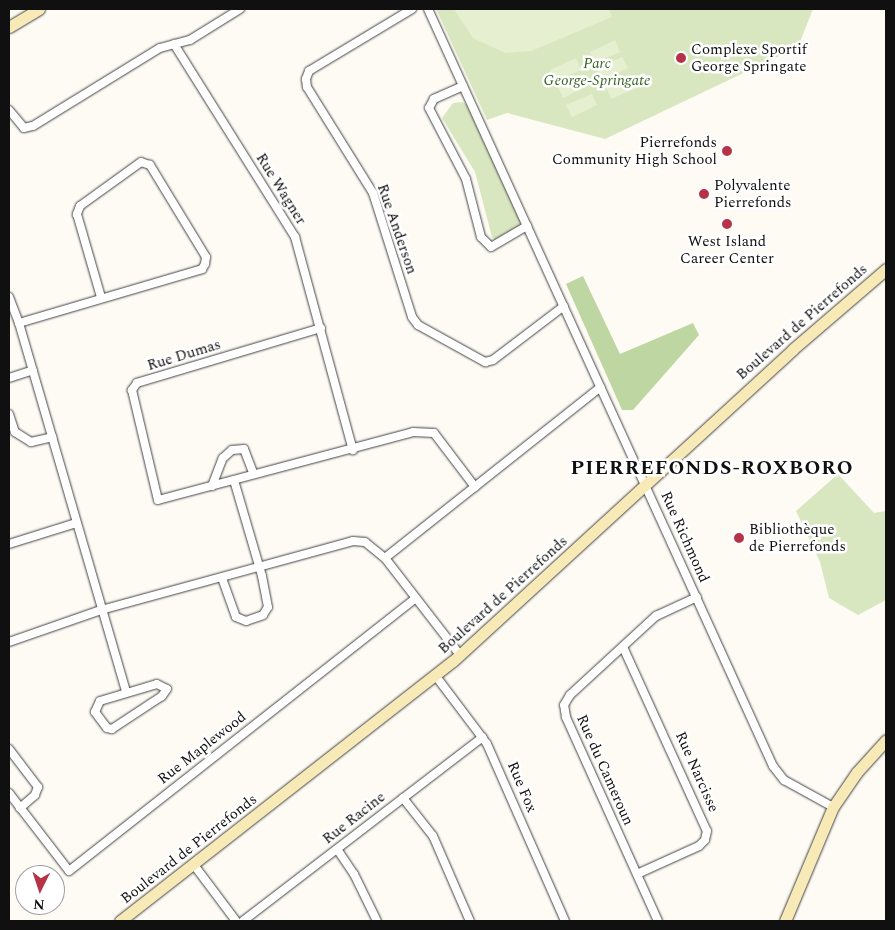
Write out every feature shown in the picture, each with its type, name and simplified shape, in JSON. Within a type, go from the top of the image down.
[{"type":"main road","points":[[9,27],[39,9]]},
{"type":"main road","name":"Boulevard de Pierrefonds","points":[[120,921],[460,655],[793,349],[886,269]]},
{"type":"main road","points":[[785,921],[833,807],[857,772],[886,740]]},
{"type":"street","points":[[9,110],[24,128],[33,126],[160,48],[190,40],[240,9]]},
{"type":"street","name":"Rue Anderson","points":[[412,9],[309,71],[306,79],[307,87],[373,192],[412,317],[418,325],[486,362],[564,306]]},
{"type":"street","name":"Rue Richmond","points":[[428,9],[646,484],[774,769],[784,780],[833,807]]},
{"type":"street","name":"Rue Wagner","points":[[174,44],[295,237],[353,450]]},
{"type":"street","points":[[463,86],[434,99],[429,108],[466,179],[481,237],[491,247],[527,226]]},
{"type":"street","points":[[19,323],[101,297],[202,269],[206,257],[150,165],[141,162],[80,206],[77,214],[101,297]]},
{"type":"street","points":[[9,297],[33,370],[126,692]]},
{"type":"street","name":"Rue Dumas","points":[[321,328],[137,383],[132,390],[158,500],[234,480],[253,473],[353,450],[413,432],[434,432],[475,487]]},
{"type":"street","points":[[9,378],[33,370]]},
{"type":"street","points":[[386,558],[601,387]]},
{"type":"street","points":[[9,414],[15,432],[31,442],[52,437]]},
{"type":"street","points":[[212,486],[223,458],[232,450],[244,449],[253,473]]},
{"type":"street","points":[[222,578],[236,617],[246,621],[263,615],[268,607],[259,566],[234,480]]},
{"type":"street","points":[[9,544],[76,523]]},
{"type":"street","points":[[9,642],[101,610],[353,541],[365,542],[386,558],[415,599],[460,655]]},
{"type":"street","name":"Rue du Cameroun","points":[[658,921],[564,708],[570,695],[656,616],[697,597]]},
{"type":"street","name":"Rue Maplewood","points":[[9,793],[69,870],[415,599]]},
{"type":"street","name":"Rue Narcisse","points":[[623,647],[707,831],[706,840],[698,846],[637,874]]},
{"type":"street","name":"Rue Fox","points":[[435,675],[483,737],[565,921]]},
{"type":"street","points":[[157,684],[167,689],[136,715],[112,729],[107,728],[94,712],[96,706],[126,692],[157,684]]},
{"type":"street","name":"Rue Racine","points":[[243,921],[483,737]]},
{"type":"street","points":[[9,749],[38,787],[35,795],[20,808]]},
{"type":"street","points":[[403,798],[433,836],[470,921]]},
{"type":"street","points":[[337,849],[354,874],[376,921]]},
{"type":"street","points":[[194,865],[236,921]]},
{"type":"green space","name":"Parc George-Springate","points":[[436,9],[813,9],[798,47],[605,139],[507,113],[487,120]]},
{"type":"green space","points":[[454,9],[609,9],[612,17],[531,51],[505,53],[473,38]]},
{"type":"green space","points":[[615,40],[620,52],[595,63],[590,52]]},
{"type":"green space","points":[[622,57],[628,68],[602,80],[597,68]]},
{"type":"green space","points":[[576,58],[581,70],[556,81],[550,70]]},
{"type":"green space","points":[[583,75],[588,86],[563,98],[558,86]]},
{"type":"green space","points":[[631,76],[637,88],[611,99],[606,87]]},
{"type":"green space","points":[[592,94],[597,105],[572,117],[566,105]]},
{"type":"green space","points":[[462,102],[467,105],[520,221],[519,227],[496,241],[492,237],[475,172],[442,118],[453,103]]},
{"type":"green space","points":[[583,276],[620,354],[693,323],[699,335],[633,410],[622,410],[566,284]]},
{"type":"green space","points":[[838,474],[874,513],[886,511],[886,600],[858,615],[829,598],[820,562],[796,511]]},
{"type":"place","name":"Complexe Sportif George Springate","points":[[681,58]]},
{"type":"place","name":"Pierrefonds Community High School","points":[[727,151]]},
{"type":"place","name":"Polyvalente Pierrefonds","points":[[704,194]]},
{"type":"place","name":"West Island Career Center","points":[[727,224]]},
{"type":"place","name":"Bibliothèque de Pierrefonds","points":[[739,538]]},
{"type":"district","name":"PIERREFONDS-ROXBORO","points":[[712,468]]}]
